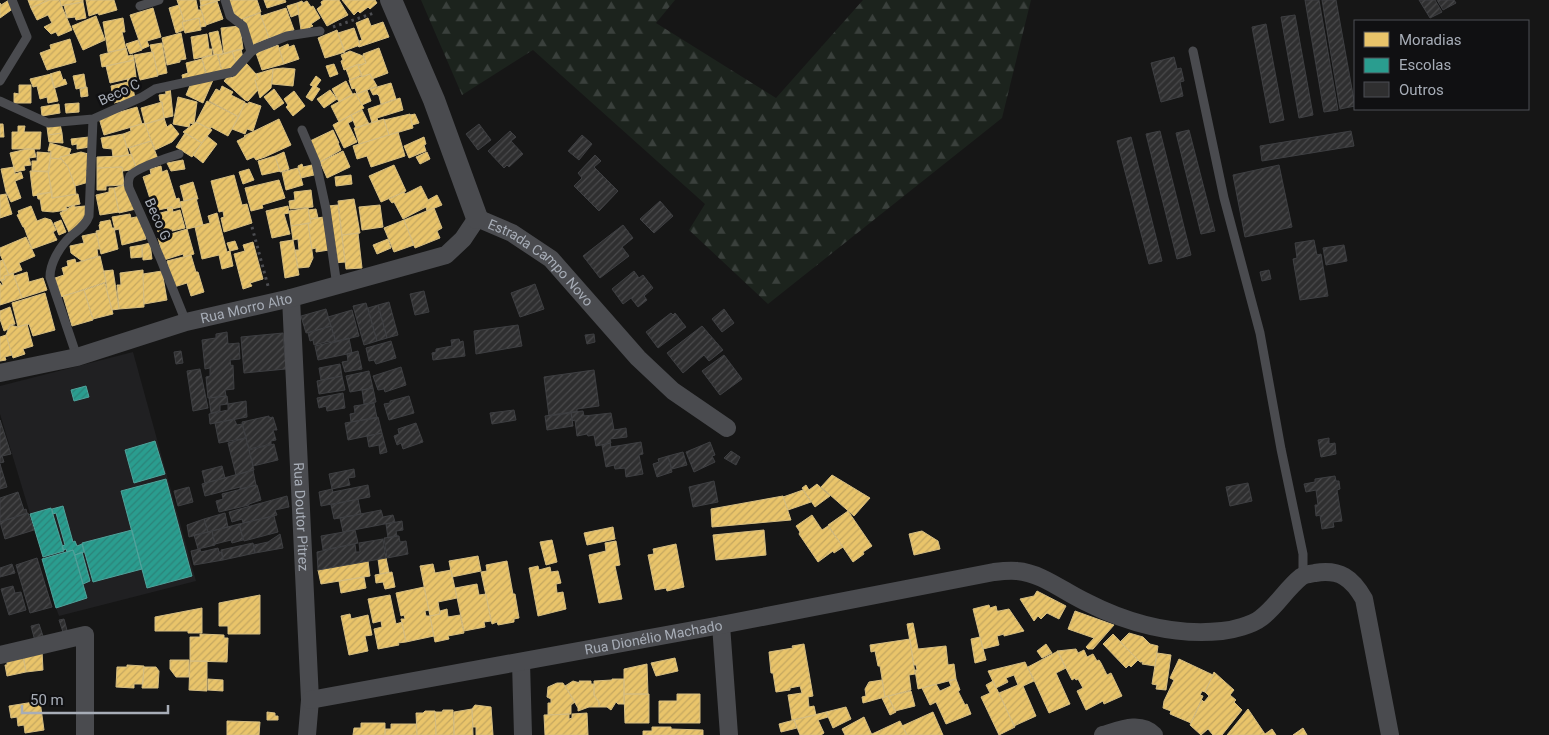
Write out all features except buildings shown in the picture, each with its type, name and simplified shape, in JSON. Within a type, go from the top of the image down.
[{"type":"street","name":"Estrada Campo Novo","points":[[392,3],[434,100],[477,218],[512,233],[551,259],[638,358],[673,391],[727,428]]},
{"type":"street","name":"Rua Morro Alto","points":[[0,372],[77,357],[186,322],[291,298],[446,255],[463,239],[477,218]]},
{"type":"street","name":"Rua Doutor Pitrez","points":[[291,298],[310,700],[307,735]]},
{"type":"street","name":"Rua Dionélio Machado","points":[[310,700],[721,625],[994,572],[1018,571],[1036,576],[1086,603],[1116,616],[1155,628],[1202,634],[1232,630],[1260,619],[1302,576]]},
{"type":"street","points":[[1302,576],[1327,571],[1340,573],[1358,588],[1364,599],[1390,735]]},
{"type":"street","points":[[721,625],[728,735]]},
{"type":"street","points":[[0,656],[84,635],[85,735]]},
{"type":"street","points":[[521,662],[522,735]]},
{"type":"street","points":[[1103,735],[1122,729],[1133,728],[1142,728],[1154,735]]},
{"type":"lane","points":[[0,81],[27,37],[12,0]]},
{"type":"lane","points":[[140,6],[159,0]]},
{"type":"lane","points":[[225,0],[230,16],[240,23],[244,29],[251,52]]},
{"type":"lane","name":"Beco C","points":[[77,357],[50,277],[50,268],[69,238],[87,222],[90,216],[93,119],[142,97],[155,89],[233,72],[251,52],[287,36],[320,31]]},
{"type":"lane","points":[[1193,51],[1224,198],[1260,333],[1302,554],[1302,576]]},
{"type":"lane","points":[[0,101],[48,122],[93,119]]},
{"type":"lane","points":[[302,130],[316,163],[326,209],[337,286]]},
{"type":"lane","name":"Beco G","points":[[179,154],[166,157],[134,173],[130,176],[128,182],[186,322]]},
{"type":"path","points":[[320,31],[392,3]]},
{"type":"path","points":[[252,227],[270,294]]},
{"type":"shaded area","points":[[133,352],[196,581],[59,616],[0,414],[0,386]]},
{"type":"green space","points":[[421,0],[675,0],[656,23],[776,98],[863,0],[1031,0],[1002,118],[768,304],[689,230],[705,204],[533,50],[462,95]]}]
